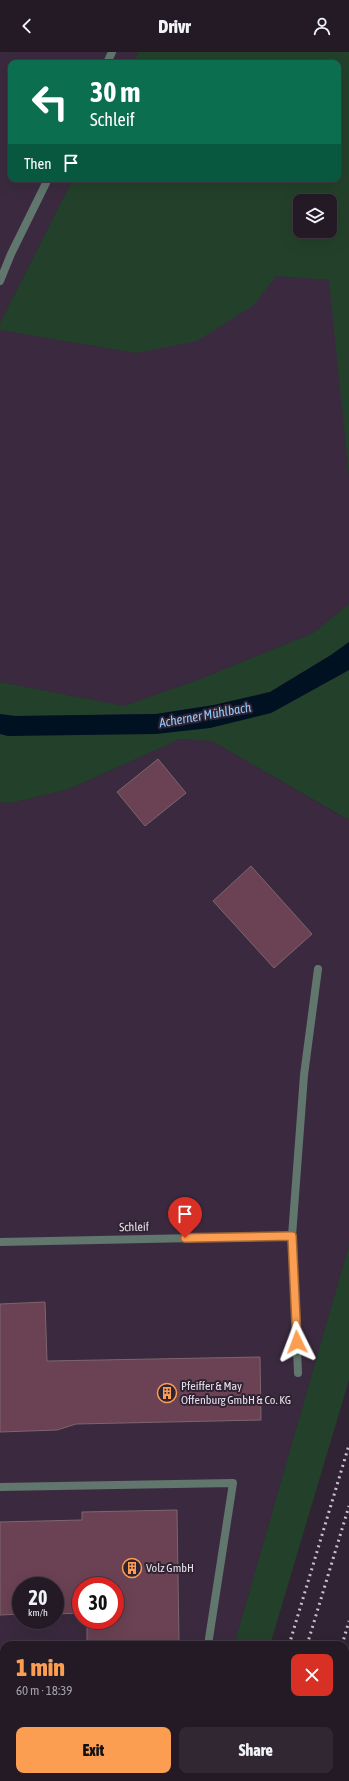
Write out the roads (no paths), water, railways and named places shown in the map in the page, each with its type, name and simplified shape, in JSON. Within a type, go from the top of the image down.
[{"type":"street","points":[[0,281],[11,254],[47,182]]},
{"type":"street","points":[[298,1373],[292,1236],[304,1075],[318,969]]},
{"type":"street","name":"Schleif","points":[[0,1242],[292,1236]]},
{"type":"street","points":[[0,1487],[234,1483],[209,1641]]},
{"type":"water","name":"Acherner Mühlbach","points":[[349,642],[349,670],[271,713],[210,728],[156,734],[8,736],[0,734],[0,714],[15,716],[156,714],[214,705],[270,692],[331,655]]},
{"type":"railway","points":[[290,1641],[349,1445]]},
{"type":"railway","points":[[308,1641],[349,1506]]},
{"type":"railway","points":[[343,1641],[349,1621]]},
{"type":"place","name":"Pfeiffer & May Offenburg GmbH & Co. KG","points":[[167,1393]]},
{"type":"place","name":"Volz GmbH","points":[[132,1568]]}]
